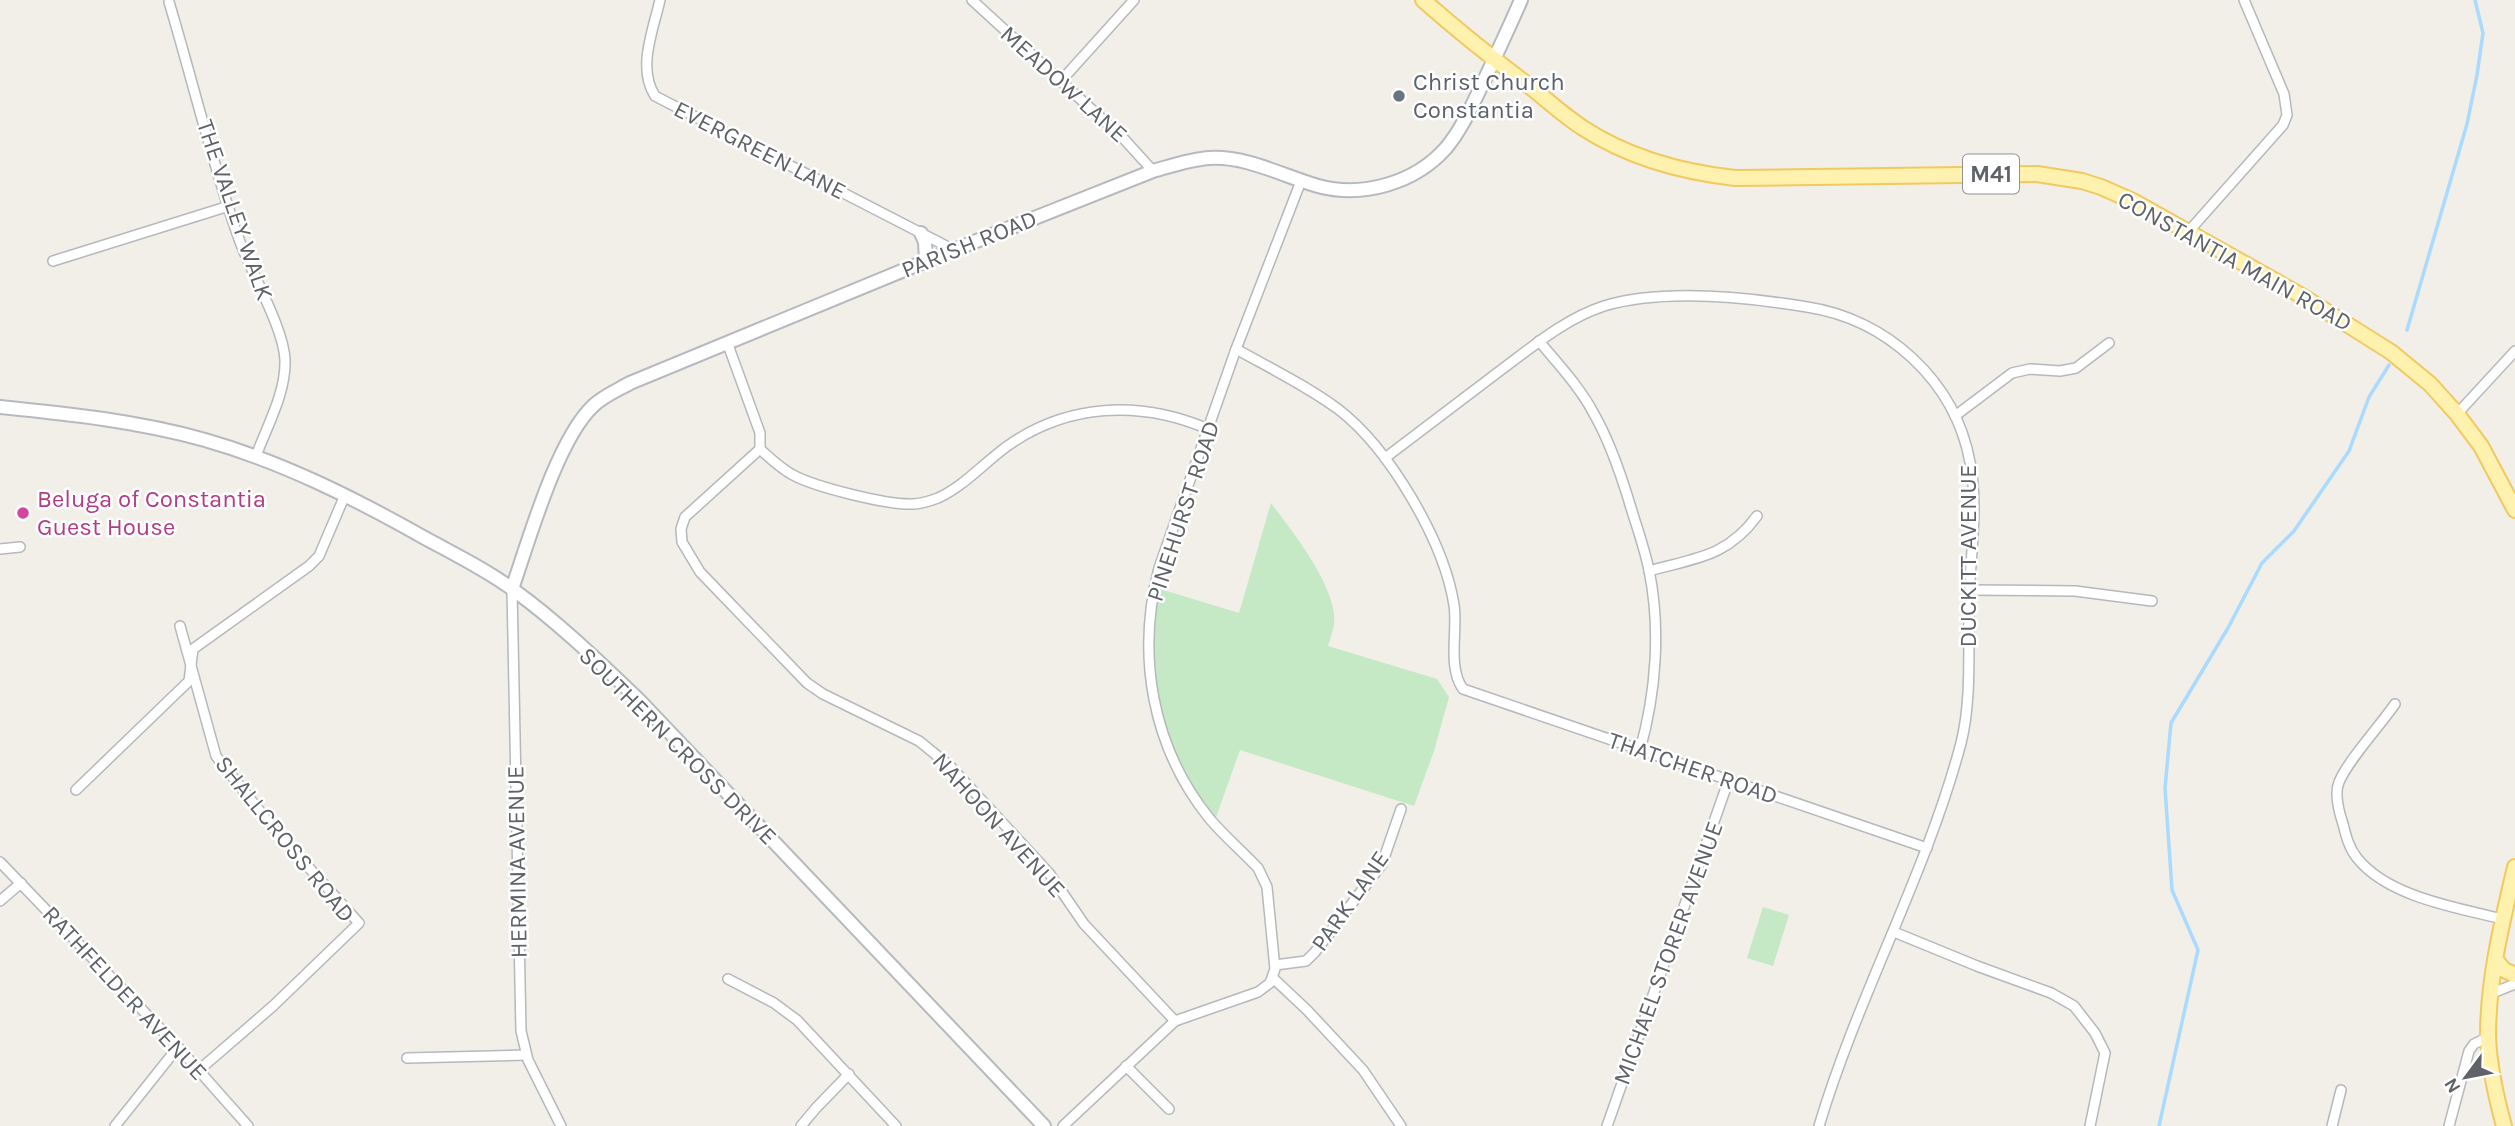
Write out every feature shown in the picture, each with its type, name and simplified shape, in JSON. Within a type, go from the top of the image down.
[{"type":"main road","name":"CONSTANTIA MAIN ROAD","points":[[1423,0],[1564,115],[1608,143],[1637,156],[1688,171],[1735,178],[2037,174],[2102,187],[2189,231],[2302,296],[2390,352],[2430,384],[2457,414],[2481,446],[2515,510]]},
{"type":"main road","points":[[2504,1126],[2497,1101],[2488,1037],[2490,994],[2515,867]]},
{"type":"main road","points":[[2496,960],[2504,970],[2515,975]]},
{"type":"street","name":"EVERGREEN LANE","points":[[660,0],[646,67],[647,84],[655,96],[954,250]]},
{"type":"street","name":"MEADOW LANE","points":[[972,0],[1124,139],[1153,171]]},
{"type":"street","points":[[1060,82],[1134,0]]},
{"type":"street","name":"PARISH ROAD","points":[[512,589],[564,449],[578,424],[593,406],[630,383],[1153,171],[1193,160],[1210,158],[1249,163],[1301,181],[1335,189],[1364,190],[1390,184],[1418,171],[1446,148],[1457,133],[1521,0]]},
{"type":"street","points":[[2189,231],[2283,125],[2287,115],[2284,93],[2244,0]]},
{"type":"street","name":"THE VALLEY WALK","points":[[169,2],[229,206],[281,339],[285,356],[285,375],[281,390],[256,456]]},
{"type":"street","name":"PINEHURST ROAD","points":[[1273,978],[1275,965],[1264,877],[1208,817],[1168,747],[1154,703],[1148,649],[1153,591],[1236,349],[1301,181]]},
{"type":"street","points":[[53,261],[229,206]]},
{"type":"street","points":[[921,233],[925,242],[926,261]]},
{"type":"street","name":"DUCKITT AVENUE","points":[[1385,458],[1539,341],[1577,317],[1602,307],[1653,297],[1751,300],[1826,310],[1871,327],[1898,345],[1923,367],[1955,416],[1965,439],[1973,486],[1964,729],[1927,848],[1851,1034],[1819,1126]]},
{"type":"street","points":[[1539,341],[1593,411],[1604,432],[1620,474],[1649,571],[1654,622],[1653,694],[1640,750]]},
{"type":"street","points":[[727,342],[760,433],[760,449],[779,467],[809,482],[911,505],[952,490],[1007,446],[1032,431],[1065,417],[1093,410],[1134,409],[1176,417],[1208,429]]},
{"type":"street","points":[[1955,416],[2012,373],[2029,369],[2060,371],[2076,368],[2109,343]]},
{"type":"street","points":[[1236,349],[1336,408],[1357,426],[1385,458]]},
{"type":"street","points":[[2457,414],[2515,351]]},
{"type":"street","name":"SOUTHERN CROSS DRIVE","points":[[0,407],[145,425],[256,456],[345,495],[419,534],[512,589],[576,641],[639,699],[1044,1126]]},
{"type":"street","name":"NAHOON AVENUE","points":[[760,449],[685,517],[681,529],[682,542],[700,572],[807,683],[823,694],[919,741],[951,767],[1049,873],[1084,924],[1175,1021]]},
{"type":"street","name":"THATCHER ROAD","points":[[1385,458],[1424,523],[1444,567],[1454,605],[1456,671],[1460,685],[1468,692],[1927,848]]},
{"type":"street","points":[[76,790],[189,681],[193,649],[310,566],[319,556],[345,495]]},
{"type":"street","points":[[1649,571],[1726,548],[1747,530],[1757,516]]},
{"type":"street","points":[[0,549],[20,547]]},
{"type":"street","name":"HERMINA AVENUE","points":[[512,589],[521,1031],[526,1055],[561,1126]]},
{"type":"street","points":[[1969,590],[2075,591],[2152,601]]},
{"type":"street","name":"SHALLCROSS ROAD","points":[[180,626],[216,756],[274,829],[359,923],[273,1006],[199,1070]]},
{"type":"street","points":[[2395,704],[2340,780],[2337,797],[2348,842],[2359,860],[2395,886],[2449,906],[2503,919]]},
{"type":"street","name":"MICHAEL STORER AVENUE","points":[[1607,1126],[1729,779]]},
{"type":"street","name":"PARK LANE","points":[[1275,965],[1303,962],[1315,952],[1382,864],[1401,809]]},
{"type":"street","name":"RATHFELDER AVENUE","points":[[0,862],[178,1047],[248,1126]]},
{"type":"street","points":[[0,901],[20,883]]},
{"type":"street","points":[[1894,932],[2051,993],[2074,1006],[2095,1033],[2105,1053],[2090,1126]]},
{"type":"street","points":[[1063,1126],[1175,1021],[1258,992],[1268,986],[1273,978],[1363,1070],[1401,1126]]},
{"type":"street","points":[[728,979],[764,997],[797,1020],[896,1126]]},
{"type":"street","points":[[2490,994],[2515,984]]},
{"type":"street","points":[[2449,1126],[2469,1051],[2474,1044],[2488,1037]]},
{"type":"street","points":[[115,1126],[178,1047]]},
{"type":"street","points":[[407,1058],[526,1055]]},
{"type":"street","points":[[1126,1066],[1169,1110]]},
{"type":"street","points":[[801,1126],[849,1074]]},
{"type":"street","points":[[2332,1126],[2341,1090]]},
{"type":"green space","points":[[1271,503],[1312,560],[1329,594],[1334,624],[1328,646],[1437,679],[1449,697],[1434,751],[1414,806],[1240,750],[1215,820],[1169,739],[1152,672],[1151,640],[1157,588],[1239,613]]},
{"type":"green space","points":[[1763,907],[1789,915],[1773,966],[1747,958]]},
{"type":"waterway","points":[[2407,330],[2467,124],[2483,33],[2475,0]]},
{"type":"waterway","points":[[2159,1126],[2198,950],[2172,890],[2165,788],[2171,723],[2228,628],[2262,563],[2294,531],[2349,451],[2369,397],[2389,365]]},
{"type":"place","name":"Christ Church Constantia","points":[[1399,96]]},
{"type":"place","name":"Beluga of Constantia Guest House","points":[[23,513]]}]
